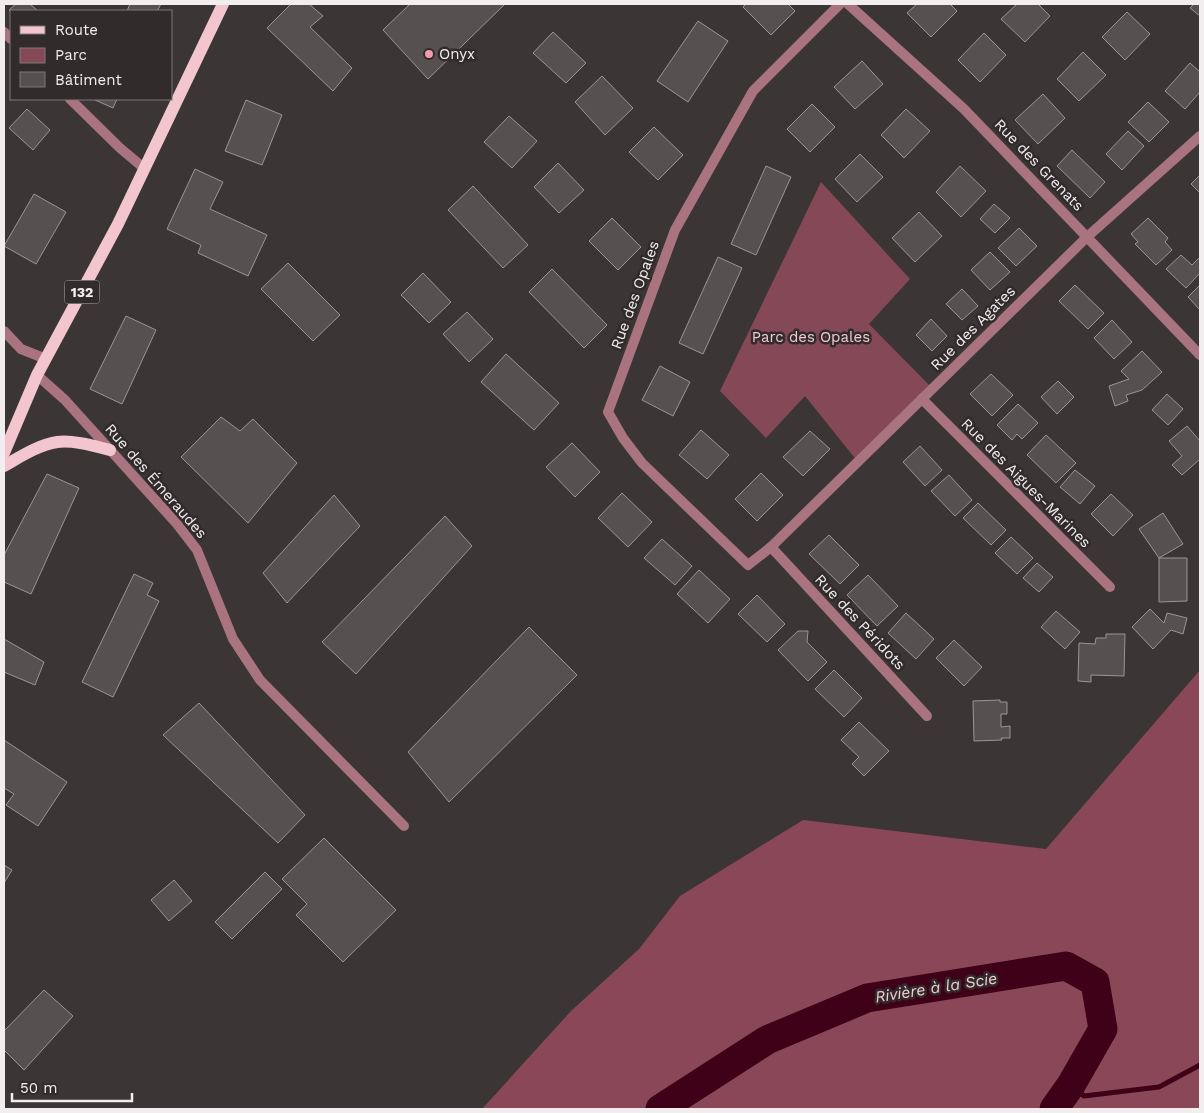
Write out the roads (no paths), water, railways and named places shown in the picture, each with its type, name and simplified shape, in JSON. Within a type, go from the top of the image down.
[{"type":"main road","name":"132","points":[[4,453],[37,375],[118,224],[223,4]]},
{"type":"main road","points":[[4,466],[34,449],[57,442],[85,444],[110,450]]},
{"type":"street","name":"Rue des Opales","points":[[771,547],[748,565],[642,463],[622,438],[608,412],[675,230],[753,91],[840,4]]},
{"type":"street","name":"Rue des Grenats","points":[[848,4],[964,109],[1200,355]]},
{"type":"street","points":[[71,100],[120,148],[145,169]]},
{"type":"street","name":"Rue des Agates","points":[[771,547],[1087,237],[1200,136]]},
{"type":"street","points":[[4,331],[21,349],[46,359]]},
{"type":"street","name":"Rue des Émeraudes","points":[[37,375],[66,400],[197,550],[233,640],[260,680],[404,826]]},
{"type":"street","name":"Rue des Aigues-Marines","points":[[922,400],[1110,587]]},
{"type":"street","name":"Rue des Péridots","points":[[771,547],[927,716]]},
{"type":"waterway","name":"Rivière à la Scie","points":[[660,1109],[767,1040],[867,998],[1066,966],[1095,982],[1103,1029],[1071,1085],[1054,1109]]},
{"type":"waterway","points":[[1071,1085],[1084,1096],[1159,1087],[1200,1065]]},
{"type":"place","name":"Onyx","points":[[429,54]]},
{"type":"park label","name":"Parc des Opales","points":[[811,337]]}]
